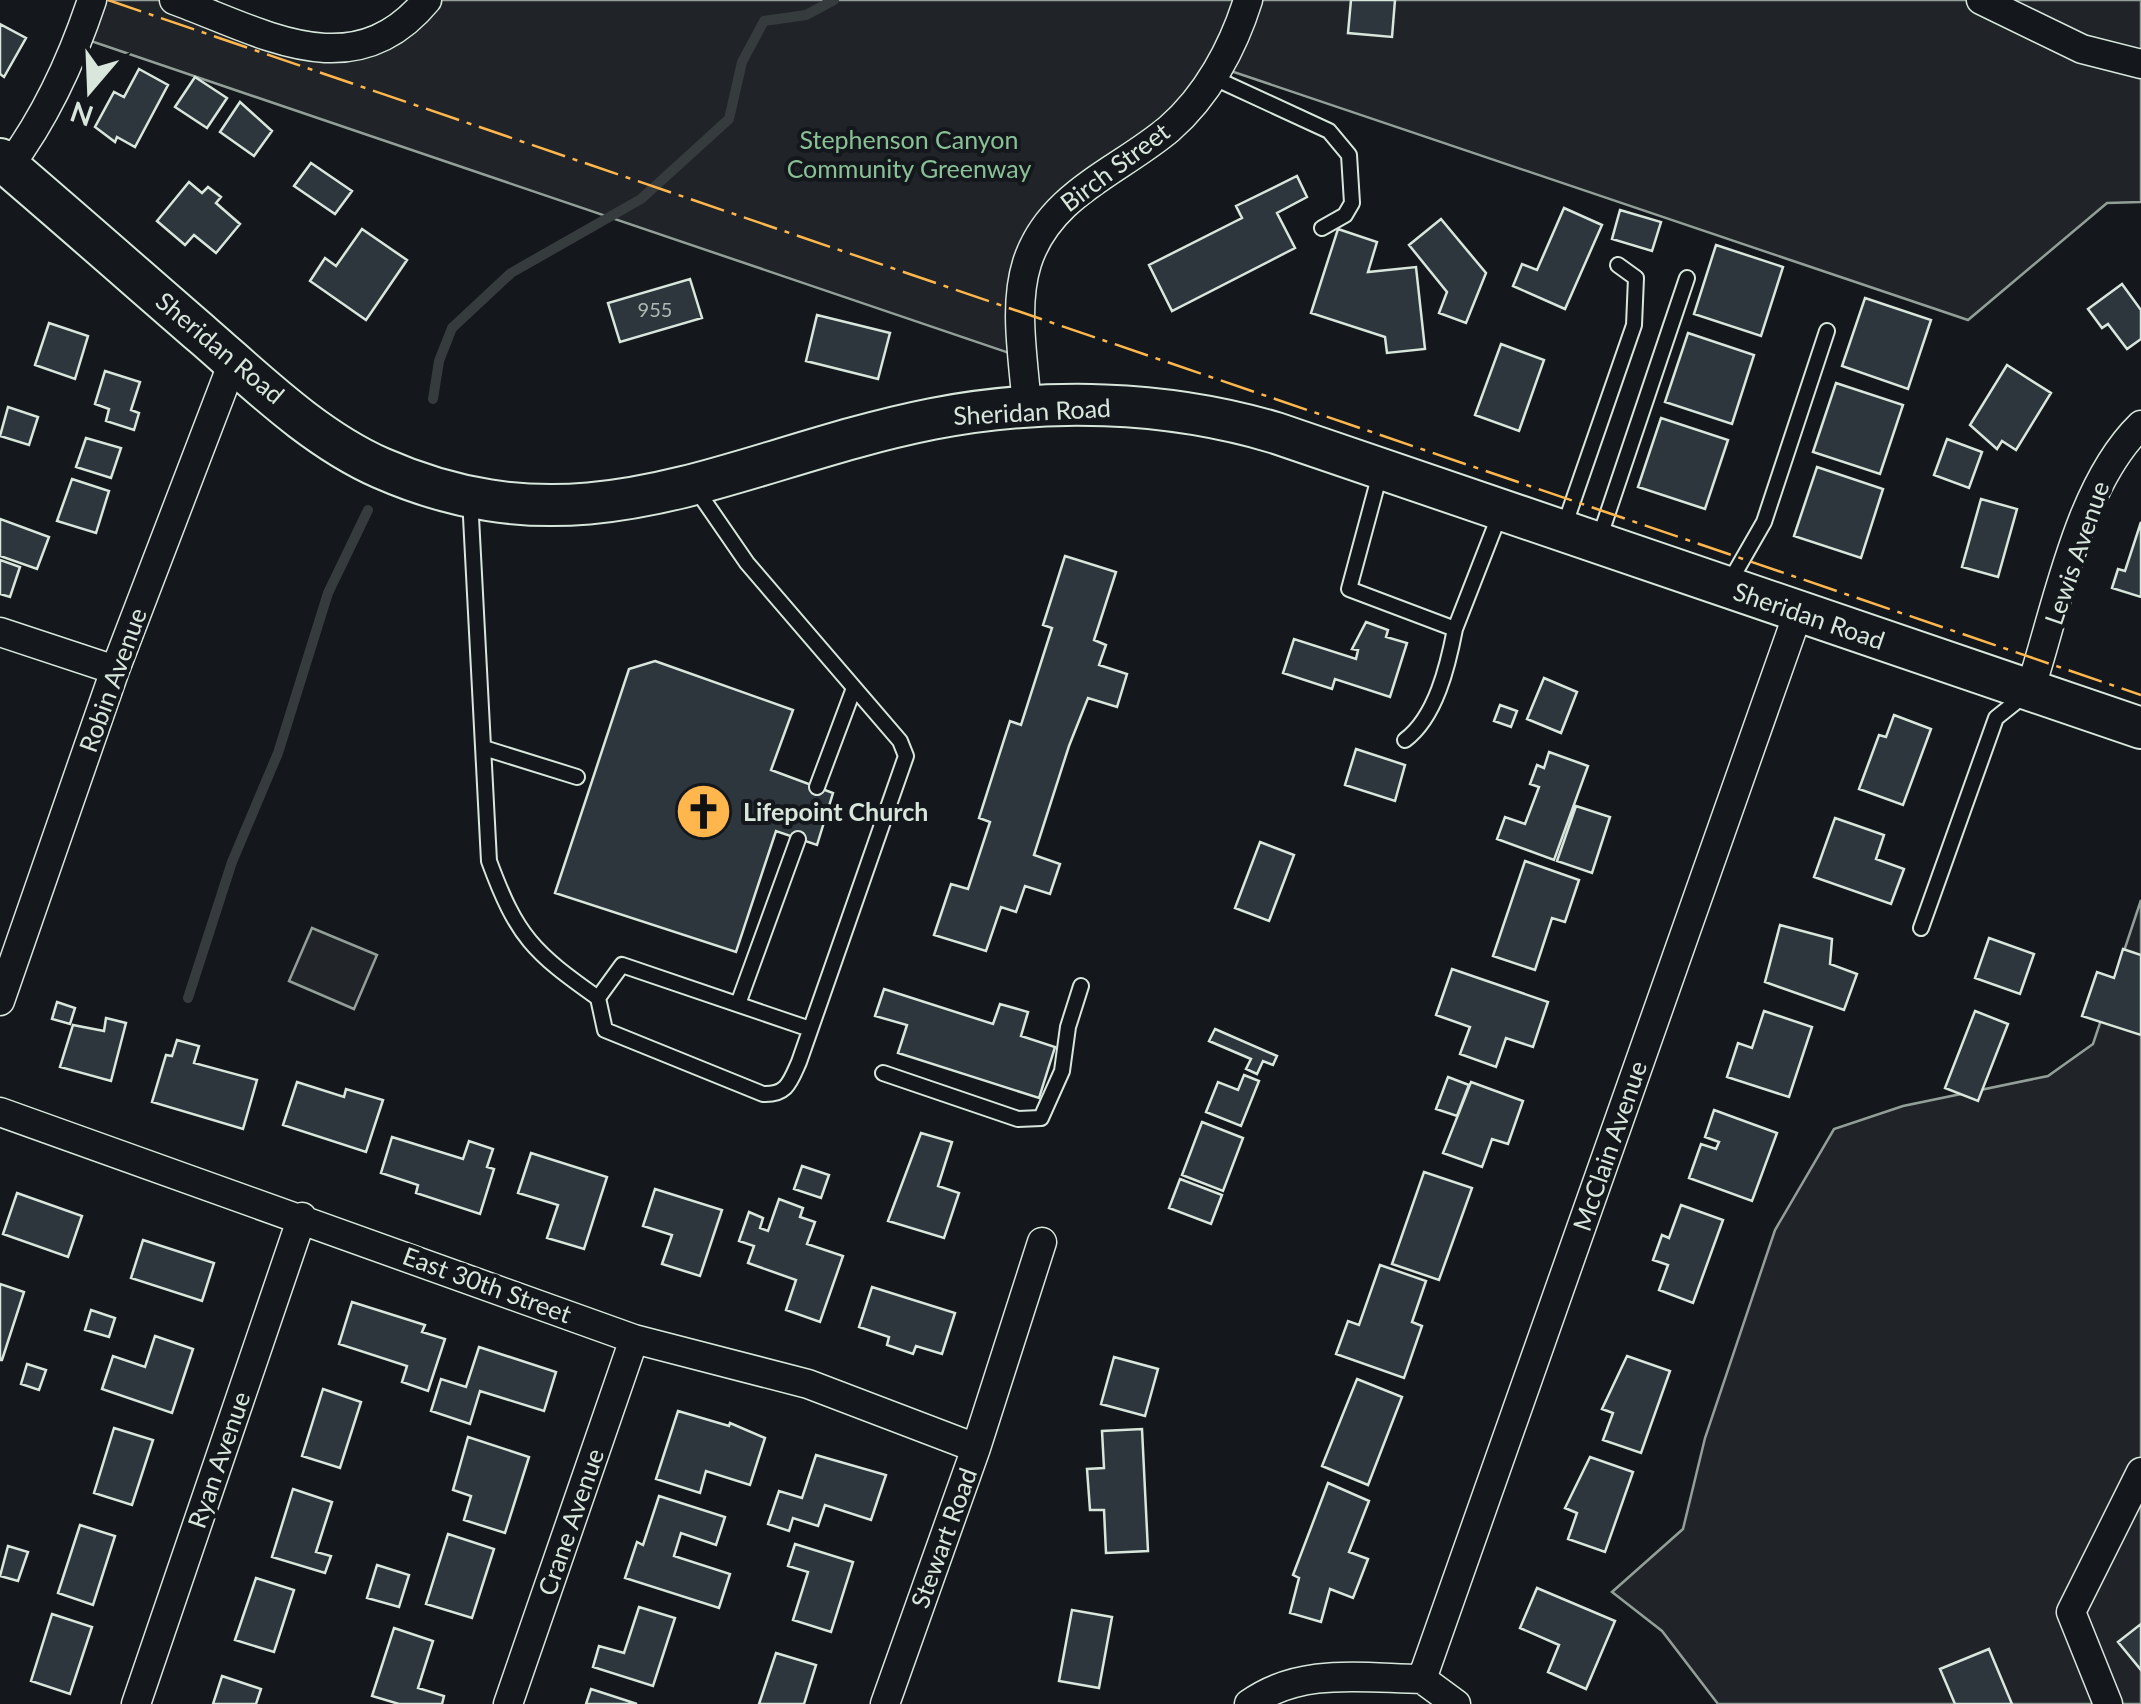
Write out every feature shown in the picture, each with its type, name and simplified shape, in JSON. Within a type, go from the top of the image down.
[{"type":"main road","name":"Sheridan Road","points":[[4,162],[234,362],[345,449],[424,485],[530,506],[588,506],[693,485],[926,420],[1028,408],[1094,406],[1188,412],[1245,424],[2141,728]]},
{"type":"street","points":[[4,162],[27,142],[71,54],[92,0]]},
{"type":"street","points":[[174,0],[299,46],[322,50],[369,45],[394,32],[427,0]]},
{"type":"street","name":"Birch Street","points":[[1028,408],[1021,291],[1027,262],[1049,218],[1064,202],[1167,130],[1198,101],[1248,0]]},
{"type":"street","points":[[1981,0],[2082,49],[2141,64]]},
{"type":"street","name":"Robin Avenue","points":[[0,1001],[115,670],[234,362]]},
{"type":"street","name":"Lewis Avenue","points":[[2030,690],[2096,492],[2111,459],[2141,425]]},
{"type":"street","name":"McClain Avenue","points":[[1422,1679],[1798,613]]},
{"type":"street","points":[[0,632],[115,670]]},
{"type":"street","name":"East 30th Street","points":[[0,1112],[302,1216],[634,1339],[808,1384],[976,1448]]},
{"type":"street","name":"Ryan Avenue","points":[[136,1704],[302,1216]]},
{"type":"street","name":"Stewart Road","points":[[885,1704],[1002,1372],[1042,1242]]},
{"type":"street","name":"Crane Avenue","points":[[508,1704],[634,1339]]},
{"type":"street","points":[[2108,1704],[2071,1612],[2141,1472]]},
{"type":"street","points":[[1249,1704],[1272,1688],[1310,1676],[1422,1679],[1456,1704]]},
{"type":"lane","points":[[1212,76],[1329,130],[1349,155],[1352,203],[1345,214],[1322,228]]},
{"type":"lane","points":[[1580,538],[1634,325],[1636,278],[1618,265]]},
{"type":"lane","points":[[1580,538],[1687,278]]},
{"type":"lane","points":[[1726,588],[1764,522],[1827,332]]},
{"type":"lane","points":[[1382,470],[1348,589],[1455,629]]},
{"type":"lane","points":[[470,497],[489,860],[505,904],[521,934],[545,960],[598,998],[605,1030],[762,1094],[776,1095],[788,1088],[906,756],[900,741],[747,563],[693,485]]},
{"type":"lane","points":[[1405,740],[1415,732],[1432,703],[1455,629],[1501,511]]},
{"type":"lane","points":[[818,787],[854,688]]},
{"type":"lane","points":[[1921,928],[1996,718],[2030,690]]},
{"type":"lane","points":[[484,748],[576,777]]},
{"type":"lane","points":[[738,1004],[798,839]]},
{"type":"lane","points":[[598,998],[622,965],[810,1029]]},
{"type":"lane","points":[[882,1073],[1018,1120],[1041,1118],[1062,1072],[1068,1027],[1081,986]]},
{"type":"green space","name":"Stephenson Canyon Community Greenway","points":[[92,0],[174,0],[322,50],[427,0],[2141,0],[2141,202],[2107,203],[1968,320],[1219,67],[1197,101],[1064,202],[1027,262],[1024,358],[79,37]]},
{"type":"green space","points":[[2141,900],[2141,1704],[1718,1704],[1662,1631],[1612,1592],[1683,1529],[1705,1438],[1775,1230],[1834,1129],[1903,1106],[2048,1076],[2093,1044]]},
{"type":"green space","points":[[312,928],[377,955],[354,1009],[289,981]]},
{"type":"building","points":[[1351,0],[1395,0],[1392,37],[1348,33]]},
{"type":"building","points":[[0,24],[26,38],[4,77],[0,74]]},
{"type":"building","points":[[139,69],[168,85],[135,147],[117,137],[115,142],[95,127],[114,92],[124,97]]},
{"type":"building","points":[[195,77],[227,98],[207,128],[175,107]]},
{"type":"building","points":[[240,102],[272,131],[254,156],[220,132]]},
{"type":"building","points":[[311,163],[352,191],[335,214],[294,186]]},
{"type":"building","points":[[1297,176],[1307,197],[1277,213],[1295,248],[1172,311],[1149,265],[1242,218],[1236,206]]},
{"type":"building","points":[[189,182],[202,193],[208,187],[221,197],[216,203],[240,224],[216,253],[194,235],[185,245],[157,221]]},
{"type":"building","points":[[1564,208],[1602,225],[1565,309],[1513,286],[1522,264],[1537,270]]},
{"type":"building","points":[[1620,210],[1661,222],[1652,251],[1612,239]]},
{"type":"building","points":[[1441,219],[1486,273],[1466,323],[1439,313],[1447,292],[1409,245]]},
{"type":"building","points":[[362,229],[407,260],[366,320],[310,281],[325,258],[336,266]]},
{"type":"building","points":[[1338,229],[1377,242],[1368,272],[1416,267],[1425,349],[1387,353],[1385,337],[1311,313]]},
{"type":"building","points":[[1716,245],[1783,267],[1761,336],[1694,314]]},
{"type":"building","points":[[690,279],[702,318],[620,342],[608,303]]},
{"type":"building","points":[[2122,284],[2141,310],[2141,339],[2127,349],[2108,324],[2102,328],[2088,309]]},
{"type":"building","points":[[1865,298],[1931,320],[1908,389],[1842,366]]},
{"type":"building","points":[[817,315],[890,333],[878,379],[806,361]]},
{"type":"building","points":[[49,323],[88,336],[75,379],[35,365]]},
{"type":"building","points":[[1688,333],[1754,355],[1732,424],[1665,402]]},
{"type":"building","points":[[1501,344],[1544,360],[1519,431],[1475,415]]},
{"type":"building","points":[[2007,365],[2051,393],[2016,450],[2002,441],[1997,449],[1970,425]]},
{"type":"building","points":[[105,371],[140,382],[131,410],[139,413],[134,430],[106,421],[109,409],[95,404]]},
{"type":"building","points":[[1836,383],[1903,405],[1880,474],[1813,452]]},
{"type":"building","points":[[8,407],[38,417],[29,445],[0,436]]},
{"type":"building","points":[[1661,418],[1728,440],[1705,509],[1638,487]]},
{"type":"building","points":[[86,438],[121,448],[111,478],[76,467]]},
{"type":"building","points":[[1947,439],[1982,452],[1969,488],[1934,475]]},
{"type":"building","points":[[1817,467],[1883,489],[1861,558],[1794,536]]},
{"type":"building","points":[[72,479],[109,491],[96,533],[57,521]]},
{"type":"building","points":[[1981,499],[2017,509],[1998,577],[1962,567]]},
{"type":"building","points":[[0,519],[49,537],[37,569],[0,556]]},
{"type":"building","points":[[2141,522],[2141,597],[2112,588],[2118,569],[2125,571]]},
{"type":"building","points":[[1065,556],[1116,572],[1094,640],[1106,645],[1099,665],[1127,674],[1117,707],[1088,698],[1069,746],[1034,855],[1060,864],[1050,894],[1025,886],[1016,912],[1001,907],[986,951],[934,935],[951,884],[968,889],[990,822],[979,818],[1010,721],[1021,725],[1052,628],[1043,625]]},
{"type":"building","points":[[0,560],[20,567],[10,597],[0,594]]},
{"type":"building","points":[[1366,622],[1388,630],[1386,637],[1407,643],[1390,697],[1335,679],[1332,689],[1283,673],[1294,639],[1356,659],[1358,650],[1352,649]]},
{"type":"building","name":"Lifepoint Church","points":[[655,661],[793,710],[771,770],[833,793],[817,845],[776,831],[736,952],[555,893],[629,669]]},
{"type":"building","points":[[1544,678],[1577,692],[1561,733],[1527,719]]},
{"type":"building","points":[[1500,705],[1517,711],[1511,727],[1494,721]]},
{"type":"building","points":[[1894,715],[1931,729],[1903,805],[1859,789],[1879,735],[1886,737]]},
{"type":"building","points":[[1356,749],[1405,765],[1395,801],[1345,785]]},
{"type":"building","points":[[1549,752],[1588,766],[1554,860],[1497,839],[1505,817],[1525,824],[1539,787],[1530,784],[1537,765],[1544,768]]},
{"type":"building","points":[[1576,806],[1610,817],[1592,873],[1557,861]]},
{"type":"building","points":[[1835,818],[1884,835],[1876,859],[1904,869],[1891,904],[1814,877]]},
{"type":"building","points":[[1260,842],[1294,855],[1269,921],[1235,908]]},
{"type":"building","points":[[1525,861],[1579,880],[1565,922],[1552,918],[1535,970],[1493,956]]},
{"type":"building","points":[[1780,925],[1832,939],[1830,964],[1857,974],[1844,1010],[1765,982]]},
{"type":"building","points":[[1989,938],[2034,954],[2020,994],[1975,978]]},
{"type":"building","points":[[2123,949],[2141,955],[2141,1035],[2082,1016],[2097,972],[2114,978]]},
{"type":"building","points":[[1452,969],[1548,1002],[1533,1047],[1506,1038],[1496,1067],[1460,1054],[1470,1027],[1436,1015]]},
{"type":"building","points":[[884,989],[993,1024],[1000,1004],[1028,1012],[1021,1036],[1055,1047],[1039,1098],[898,1053],[907,1025],[875,1016]]},
{"type":"building","points":[[57,1002],[75,1008],[70,1024],[52,1019]]},
{"type":"building","points":[[1764,1011],[1812,1027],[1789,1097],[1727,1077],[1738,1043],[1752,1048]]},
{"type":"building","points":[[1975,1011],[2008,1024],[1978,1101],[1945,1088]]},
{"type":"building","points":[[106,1018],[126,1023],[111,1081],[60,1067],[73,1025],[104,1031]]},
{"type":"building","points":[[1215,1029],[1277,1056],[1273,1065],[1263,1061],[1257,1074],[1246,1069],[1251,1059],[1209,1041]]},
{"type":"building","points":[[177,1040],[199,1046],[194,1063],[257,1080],[243,1129],[152,1102],[166,1055],[172,1056]]},
{"type":"building","points":[[1244,1075],[1259,1081],[1241,1126],[1206,1112],[1218,1082],[1238,1090]]},
{"type":"building","points":[[1448,1077],[1469,1085],[1457,1116],[1436,1109]]},
{"type":"building","points":[[297,1082],[344,1097],[346,1089],[383,1100],[366,1152],[283,1125]]},
{"type":"building","points":[[1471,1082],[1523,1101],[1508,1144],[1492,1139],[1482,1167],[1443,1153]]},
{"type":"building","points":[[1714,1110],[1777,1133],[1752,1201],[1689,1178],[1701,1144],[1716,1149],[1719,1142],[1705,1137]]},
{"type":"building","points":[[1202,1122],[1243,1138],[1223,1191],[1182,1175]]},
{"type":"building","points":[[921,1133],[952,1142],[938,1186],[959,1193],[944,1238],[888,1221]]},
{"type":"building","points":[[392,1137],[463,1159],[469,1141],[493,1149],[487,1167],[494,1169],[480,1214],[416,1193],[418,1185],[381,1173]]},
{"type":"building","points":[[531,1153],[607,1177],[584,1249],[547,1238],[558,1205],[518,1193]]},
{"type":"building","points":[[802,1166],[829,1175],[821,1198],[794,1189]]},
{"type":"building","points":[[1424,1172],[1472,1188],[1439,1280],[1392,1264]]},
{"type":"building","points":[[1180,1179],[1222,1195],[1211,1224],[1169,1208]]},
{"type":"building","points":[[655,1189],[722,1210],[700,1276],[662,1264],[672,1235],[643,1226]]},
{"type":"building","points":[[17,1193],[82,1216],[68,1257],[3,1234]]},
{"type":"building","points":[[779,1199],[803,1208],[800,1217],[815,1222],[807,1244],[843,1256],[820,1322],[786,1310],[796,1280],[748,1263],[754,1246],[739,1241],[749,1212],[763,1218],[760,1228],[768,1231]]},
{"type":"building","points":[[1681,1205],[1723,1220],[1693,1303],[1659,1290],[1668,1265],[1653,1260],[1662,1235],[1669,1238]]},
{"type":"building","points":[[143,1240],[214,1263],[202,1301],[131,1278]]},
{"type":"building","points":[[1380,1265],[1426,1281],[1412,1322],[1422,1326],[1404,1378],[1336,1354],[1348,1321],[1359,1325]]},
{"type":"building","points":[[0,1284],[24,1292],[2,1360],[0,1360]]},
{"type":"building","points":[[872,1287],[955,1313],[942,1354],[916,1346],[913,1354],[887,1345],[889,1337],[859,1327]]},
{"type":"building","points":[[352,1302],[425,1325],[422,1332],[445,1339],[428,1391],[402,1382],[407,1366],[339,1344]]},
{"type":"building","points":[[91,1310],[115,1318],[109,1337],[85,1330]]},
{"type":"building","points":[[155,1336],[193,1349],[172,1413],[102,1389],[113,1356],[145,1367]]},
{"type":"building","points":[[479,1347],[556,1372],[544,1411],[480,1391],[470,1424],[431,1411],[441,1379],[466,1387]]},
{"type":"building","points":[[1627,1356],[1670,1371],[1641,1453],[1603,1440],[1613,1413],[1602,1409]]},
{"type":"building","points":[[1114,1357],[1158,1369],[1145,1416],[1101,1404]]},
{"type":"building","points":[[27,1364],[46,1370],[39,1390],[21,1384]]},
{"type":"building","points":[[1357,1379],[1402,1397],[1368,1485],[1322,1466]]},
{"type":"building","points":[[323,1389],[361,1402],[340,1468],[302,1456]]},
{"type":"building","points":[[678,1411],[729,1426],[730,1423],[765,1438],[750,1485],[706,1471],[700,1493],[656,1479]]},
{"type":"building","points":[[114,1428],[153,1440],[132,1505],[94,1493]]},
{"type":"building","points":[[1142,1429],[1148,1551],[1106,1553],[1104,1510],[1090,1510],[1087,1469],[1104,1468],[1102,1431]]},
{"type":"building","points":[[468,1437],[529,1457],[505,1533],[464,1520],[471,1496],[453,1490]]},
{"type":"building","points":[[816,1455],[886,1475],[871,1520],[825,1505],[818,1526],[793,1518],[789,1531],[768,1524],[779,1491],[802,1498]]},
{"type":"building","points":[[1590,1457],[1633,1472],[1605,1552],[1568,1539],[1577,1513],[1565,1508]]},
{"type":"building","points":[[1328,1483],[1369,1501],[1349,1552],[1368,1559],[1353,1598],[1330,1589],[1321,1622],[1290,1613],[1299,1578],[1293,1575]]},
{"type":"building","points":[[293,1489],[332,1502],[316,1552],[331,1556],[325,1573],[272,1557]]},
{"type":"building","points":[[659,1496],[725,1517],[716,1545],[681,1533],[674,1556],[730,1574],[719,1608],[625,1578],[637,1542],[643,1545]]},
{"type":"building","points":[[80,1525],[115,1536],[93,1605],[58,1593]]},
{"type":"building","points":[[448,1534],[494,1549],[472,1618],[426,1604]]},
{"type":"building","points":[[795,1544],[853,1562],[831,1632],[793,1620],[808,1572],[788,1566]]},
{"type":"building","points":[[8,1546],[28,1552],[18,1581],[0,1576]]},
{"type":"building","points":[[377,1565],[409,1575],[399,1607],[367,1598]]},
{"type":"building","points":[[256,1578],[294,1590],[274,1652],[235,1640]]},
{"type":"building","points":[[1537,1588],[1615,1621],[1586,1689],[1548,1672],[1559,1645],[1520,1628]]},
{"type":"building","points":[[639,1607],[675,1618],[653,1686],[593,1667],[599,1646],[624,1653]]},
{"type":"building","points":[[1072,1610],[1112,1617],[1099,1688],[1059,1681]]},
{"type":"building","points":[[52,1614],[92,1627],[70,1694],[31,1681]]},
{"type":"building","points":[[2141,1624],[2141,1670],[2118,1642]]},
{"type":"building","points":[[394,1628],[433,1641],[418,1688],[444,1696],[442,1704],[399,1704],[372,1696]]},
{"type":"building","points":[[1989,1649],[2012,1704],[1955,1704],[1940,1669]]},
{"type":"building","points":[[776,1653],[816,1665],[804,1704],[759,1704]]},
{"type":"building","points":[[222,1676],[261,1689],[256,1704],[213,1704]]},
{"type":"building","points":[[591,1689],[637,1704],[586,1704]]},
{"type":"waterway","points":[[433,399],[439,361],[452,328],[511,273],[641,199],[729,119],[742,62],[764,21],[806,15],[834,0]]},
{"type":"waterway","points":[[188,998],[232,862],[278,753],[328,593],[368,510]]},
{"type":"power","points":[[108,0],[2141,695]]},
{"type":"place","name":"Lifepoint Church","points":[[704,812]]}]
